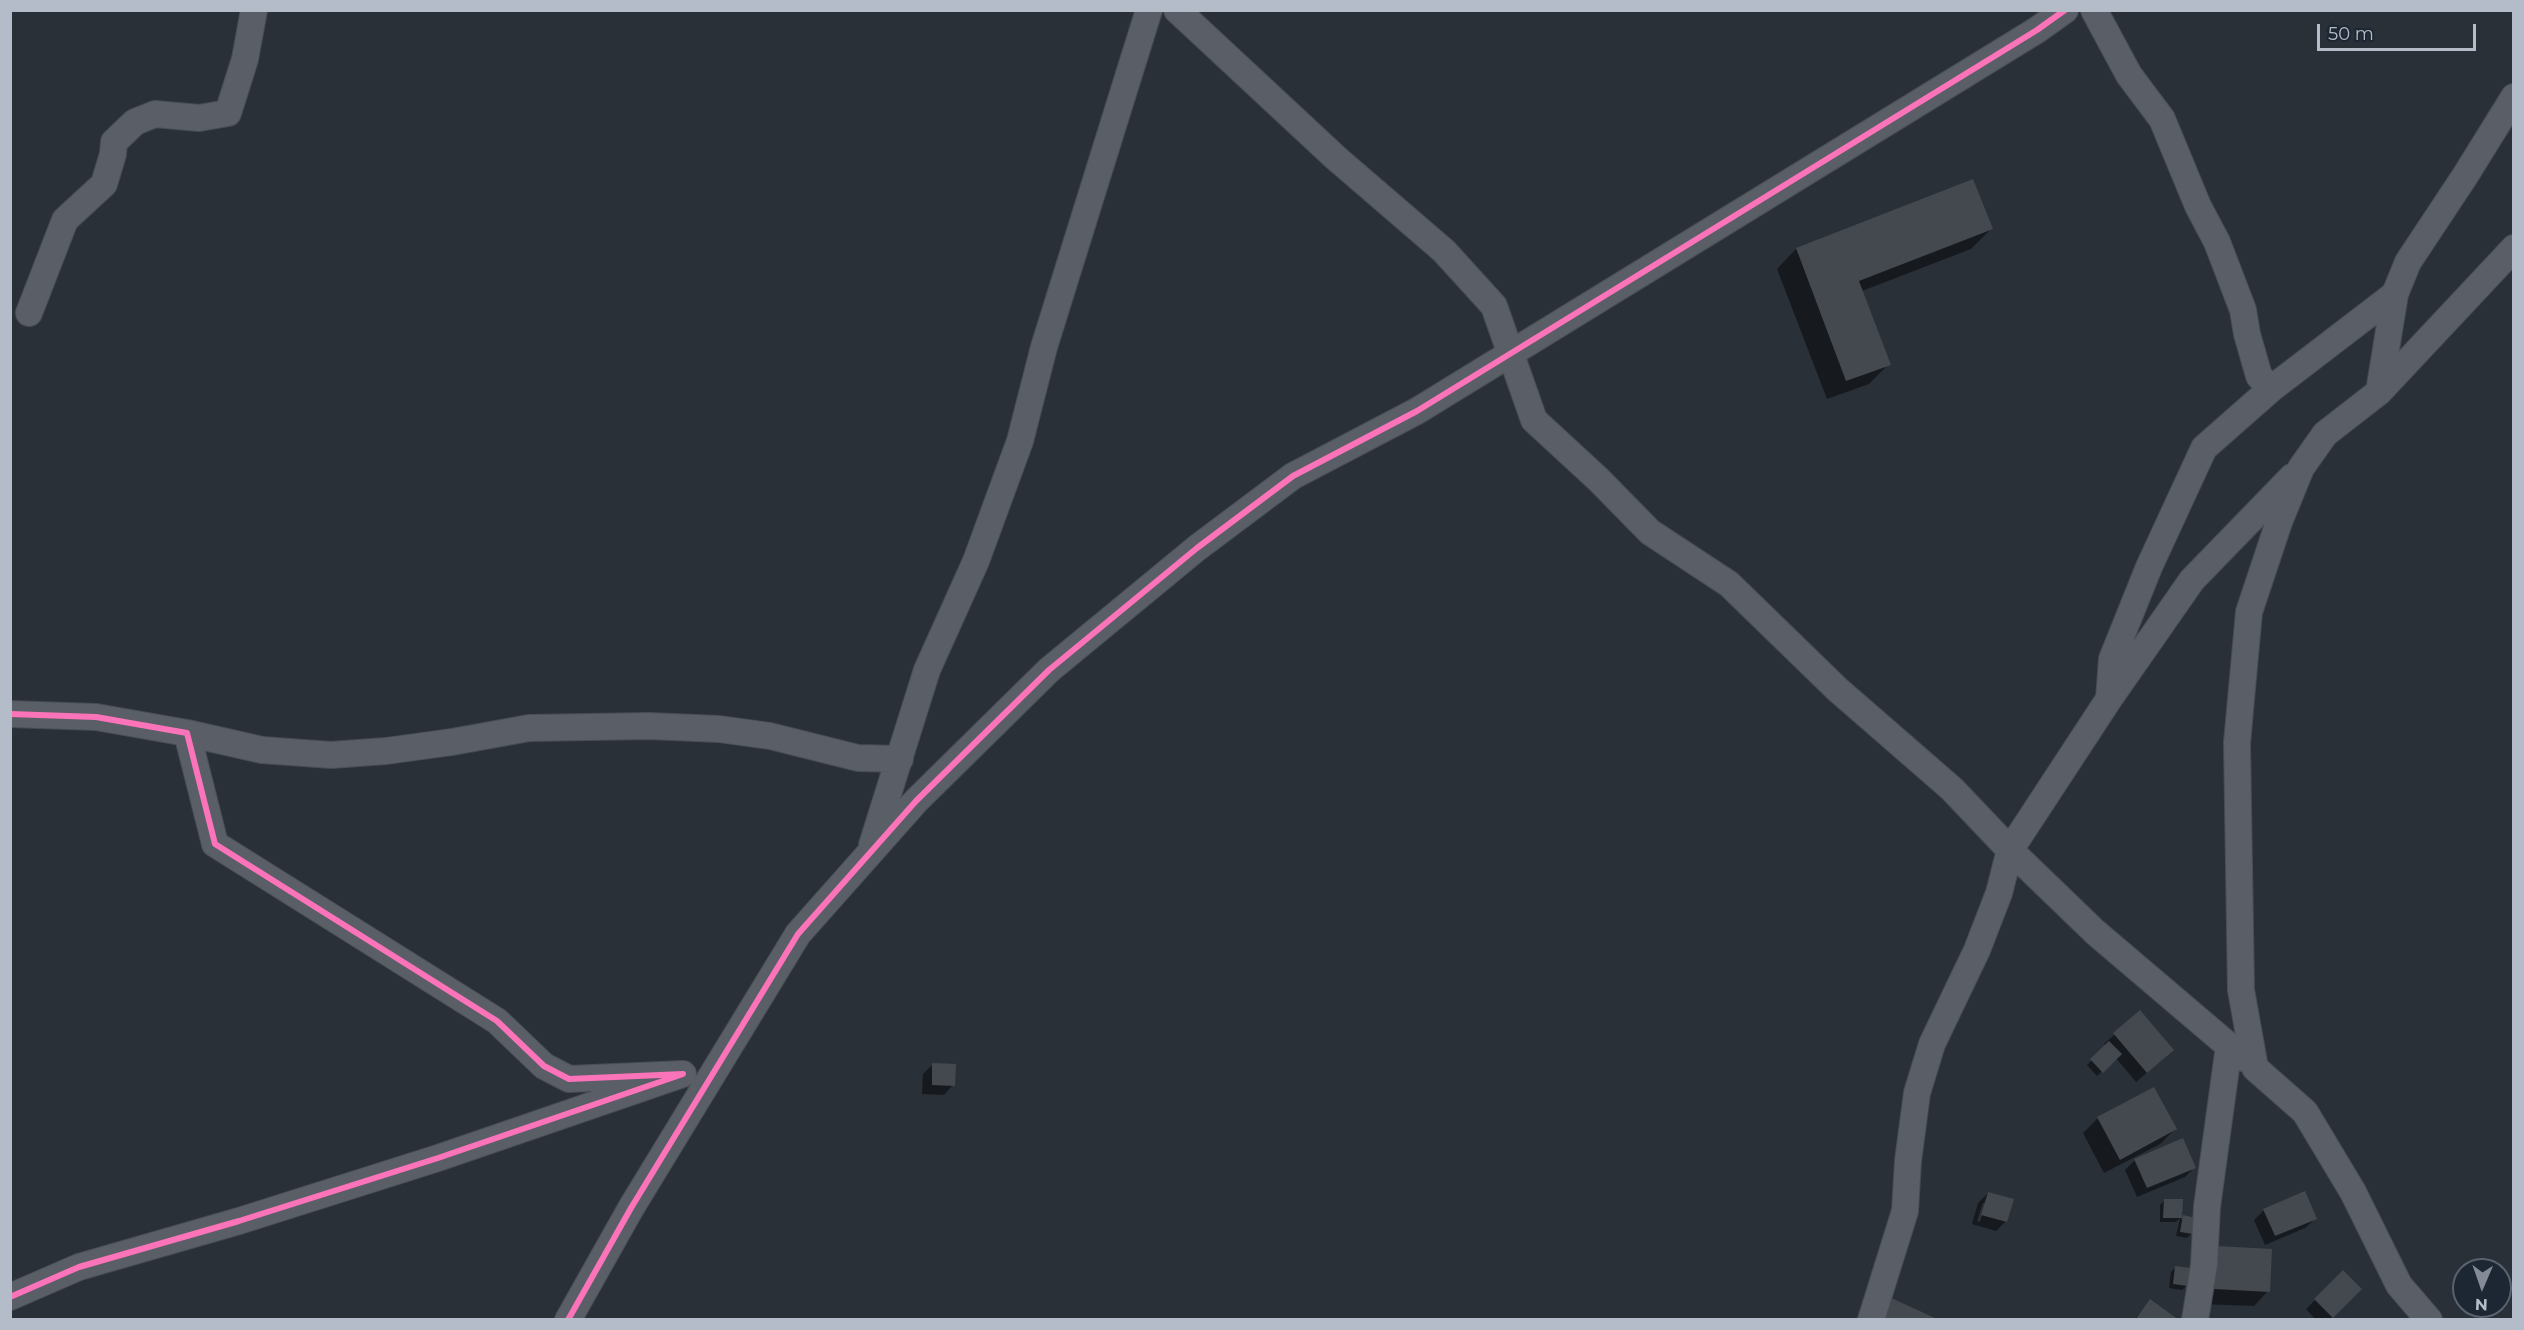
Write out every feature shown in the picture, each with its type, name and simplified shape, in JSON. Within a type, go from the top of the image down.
[{"type":"street","points":[[30,313],[65,220],[104,184],[113,154],[114,142],[135,122],[155,114],[199,118],[228,113],[245,59],[254,10]]},
{"type":"street","points":[[869,854],[927,670],[976,561],[1020,441],[1044,347],[1149,10]]},
{"type":"street","points":[[1177,10],[1336,158],[1444,251],[1494,306],[1534,420],[1599,480],[1650,532],[1729,584],[1837,689],[1952,789],[2010,850],[2095,932],[2305,1112],[2353,1192],[2399,1285],[2429,1320]]},
{"type":"street","points":[[568,1320],[631,1208],[798,934],[916,801],[1049,670],[1197,548],[1293,476],[1417,411],[2037,30],[2065,10]]},
{"type":"street","points":[[2094,10],[2129,75],[2162,119],[2198,206],[2217,242],[2243,310],[2259,376],[2271,389]]},
{"type":"street","points":[[2379,392],[2395,294],[2408,262],[2514,97]]},
{"type":"street","points":[[1871,1320],[1905,1211],[1908,1161],[1917,1093],[1932,1044],[1977,950],[1999,893],[2010,850],[2109,699],[2192,580],[2301,468],[2325,434],[2379,392],[2514,248]]},
{"type":"street","points":[[2109,699],[2112,659],[2149,567],[2204,448],[2271,389],[2395,294]]},
{"type":"street","points":[[2255,1068],[2241,990],[2237,743],[2249,612],[2279,522],[2301,468]]},
{"type":"street","points":[[10,714],[96,717],[187,733],[262,750],[331,755],[397,750],[529,728],[684,728],[719,729],[770,736],[858,758],[900,759]]},
{"type":"street","points":[[187,733],[215,844],[496,1021],[544,1066],[569,1079],[683,1074]]},
{"type":"street","points":[[2195,1320],[2204,1265],[2207,1207],[2229,1046]]},
{"type":"street","points":[[10,1297],[79,1268],[239,1221],[438,1158],[683,1074],[717,1066]]},
{"type":"building","points":[[1973,179],[1993,229],[1859,281],[1891,365],[1846,381],[1796,248]]},
{"type":"building","points":[[2140,1010],[2174,1050],[2147,1073],[2113,1033]]},
{"type":"building","points":[[2109,1041],[2122,1054],[2103,1073],[2090,1059]]},
{"type":"building","points":[[932,1063],[956,1064],[955,1086],[932,1085]]},
{"type":"building","points":[[2154,1087],[2177,1129],[2120,1160],[2097,1117]]},
{"type":"building","points":[[2183,1138],[2196,1168],[2147,1188],[2134,1159]]},
{"type":"building","points":[[2305,1191],[2317,1219],[2275,1236],[2263,1209]]},
{"type":"building","points":[[1988,1192],[2014,1199],[2007,1222],[1981,1215]]},
{"type":"building","points":[[2164,1199],[2183,1199],[2182,1218],[2163,1218]]},
{"type":"building","points":[[2183,1215],[2196,1218],[2193,1234],[2180,1232]]},
{"type":"building","points":[[2217,1246],[2272,1249],[2270,1292],[2214,1289]]},
{"type":"building","points":[[2175,1266],[2190,1268],[2188,1286],[2173,1284]]},
{"type":"building","points":[[2343,1270],[2362,1289],[2333,1318],[2314,1299]]},
{"type":"building","points":[[1887,1296],[1939,1320],[1877,1320]]},
{"type":"building","points":[[2150,1299],[2179,1320],[2135,1320]]},
{"type":"cycle path","points":[[568,1320],[631,1208],[798,934],[916,801],[1049,670],[1197,548],[1293,476],[1417,411],[2037,30],[2065,10]]},
{"type":"cycle path","points":[[10,714],[96,717],[187,733],[215,844],[497,1021],[544,1066],[569,1079],[683,1074],[438,1158],[239,1221],[79,1267],[10,1297]]}]
